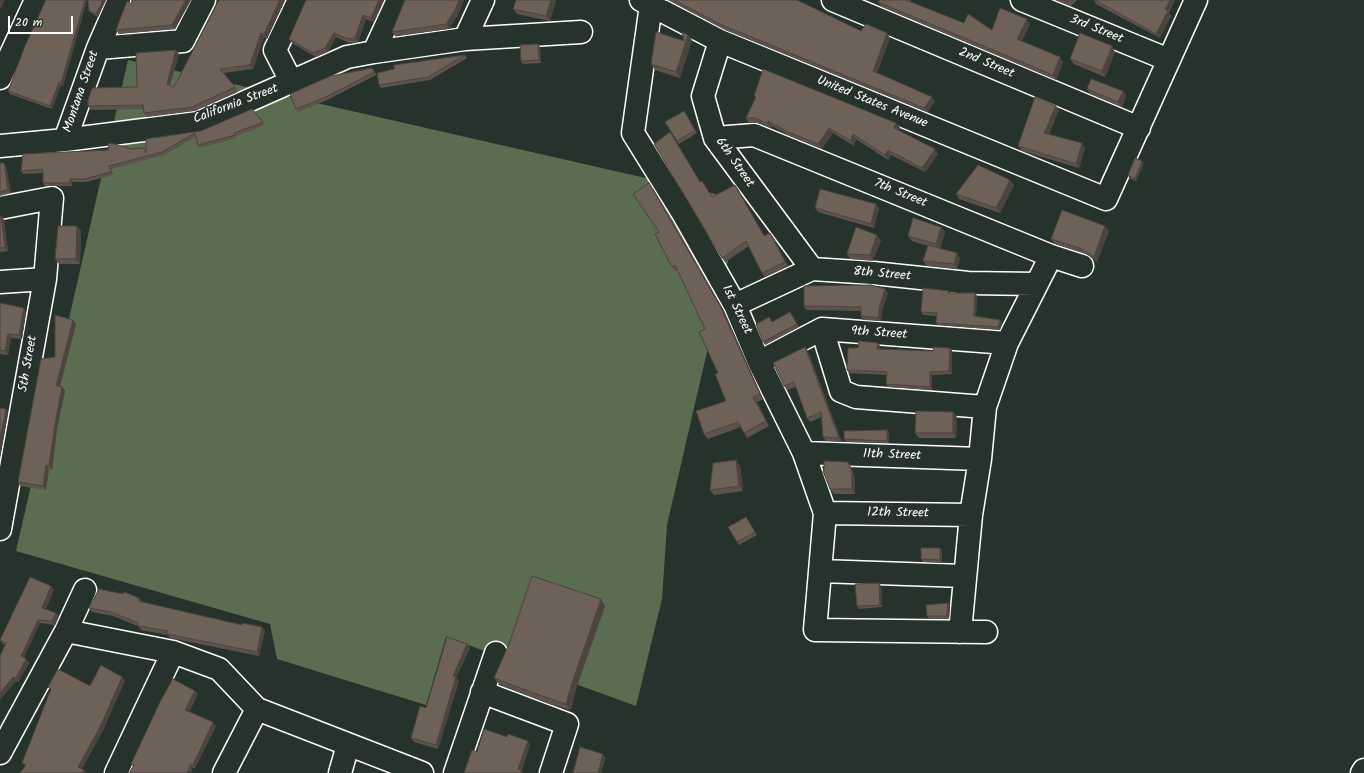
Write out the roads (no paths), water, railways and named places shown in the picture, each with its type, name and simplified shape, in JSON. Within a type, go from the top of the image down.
[{"type":"street","points":[[0,78],[36,0]]},
{"type":"street","name":"Montana Street","points":[[65,140],[98,48],[119,0]]},
{"type":"street","points":[[98,48],[183,41],[204,0]]},
{"type":"street","points":[[292,83],[275,50],[299,0]]},
{"type":"street","points":[[374,52],[398,0]]},
{"type":"street","points":[[465,39],[483,0]]},
{"type":"street","name":"2nd Street","points":[[833,0],[1139,128]]},
{"type":"street","name":"3rd Street","points":[[1022,0],[1169,60]]},
{"type":"street","points":[[1139,128],[1196,0]]},
{"type":"street","name":"United States Avenue","points":[[648,2],[720,41],[1106,199],[1139,128]]},
{"type":"street","name":"1st Street","points":[[648,2],[633,133],[684,215],[736,305],[759,362],[804,453],[824,514],[815,630],[960,632]]},
{"type":"street","name":"California Street","points":[[0,146],[65,140],[198,123],[347,58],[374,52],[465,39],[581,32]]},
{"type":"street","name":"6th Street","points":[[720,41],[703,96],[715,138],[812,269]]},
{"type":"street","name":"7th Street","points":[[715,138],[754,135],[1051,256],[1082,266]]},
{"type":"street","name":"5th Street","points":[[0,208],[52,198],[45,279],[0,529]]},
{"type":"street","points":[[986,632],[960,632],[964,576],[980,459],[985,407],[1007,343],[1051,256]]},
{"type":"street","name":"8th Street","points":[[736,305],[812,269],[873,273],[968,283],[1036,284]]},
{"type":"street","points":[[0,282],[45,279]]},
{"type":"street","points":[[759,362],[822,329],[841,391],[856,397],[985,407]]},
{"type":"street","name":"9th Street","points":[[822,329],[1007,343]]},
{"type":"street","name":"11th Street","points":[[804,453],[980,459]]},
{"type":"street","name":"12th Street","points":[[824,514],[971,516]]},
{"type":"street","points":[[820,571],[964,576]]},
{"type":"street","points":[[0,753],[66,631],[85,590]]},
{"type":"street","points":[[66,631],[173,652],[220,668],[257,709],[417,772]]},
{"type":"street","points":[[116,773],[173,652]]},
{"type":"street","points":[[455,773],[496,653]]},
{"type":"street","points":[[482,692],[567,724],[551,773]]},
{"type":"street","points":[[224,773],[257,709]]},
{"type":"street","points":[[340,773],[348,745]]}]
